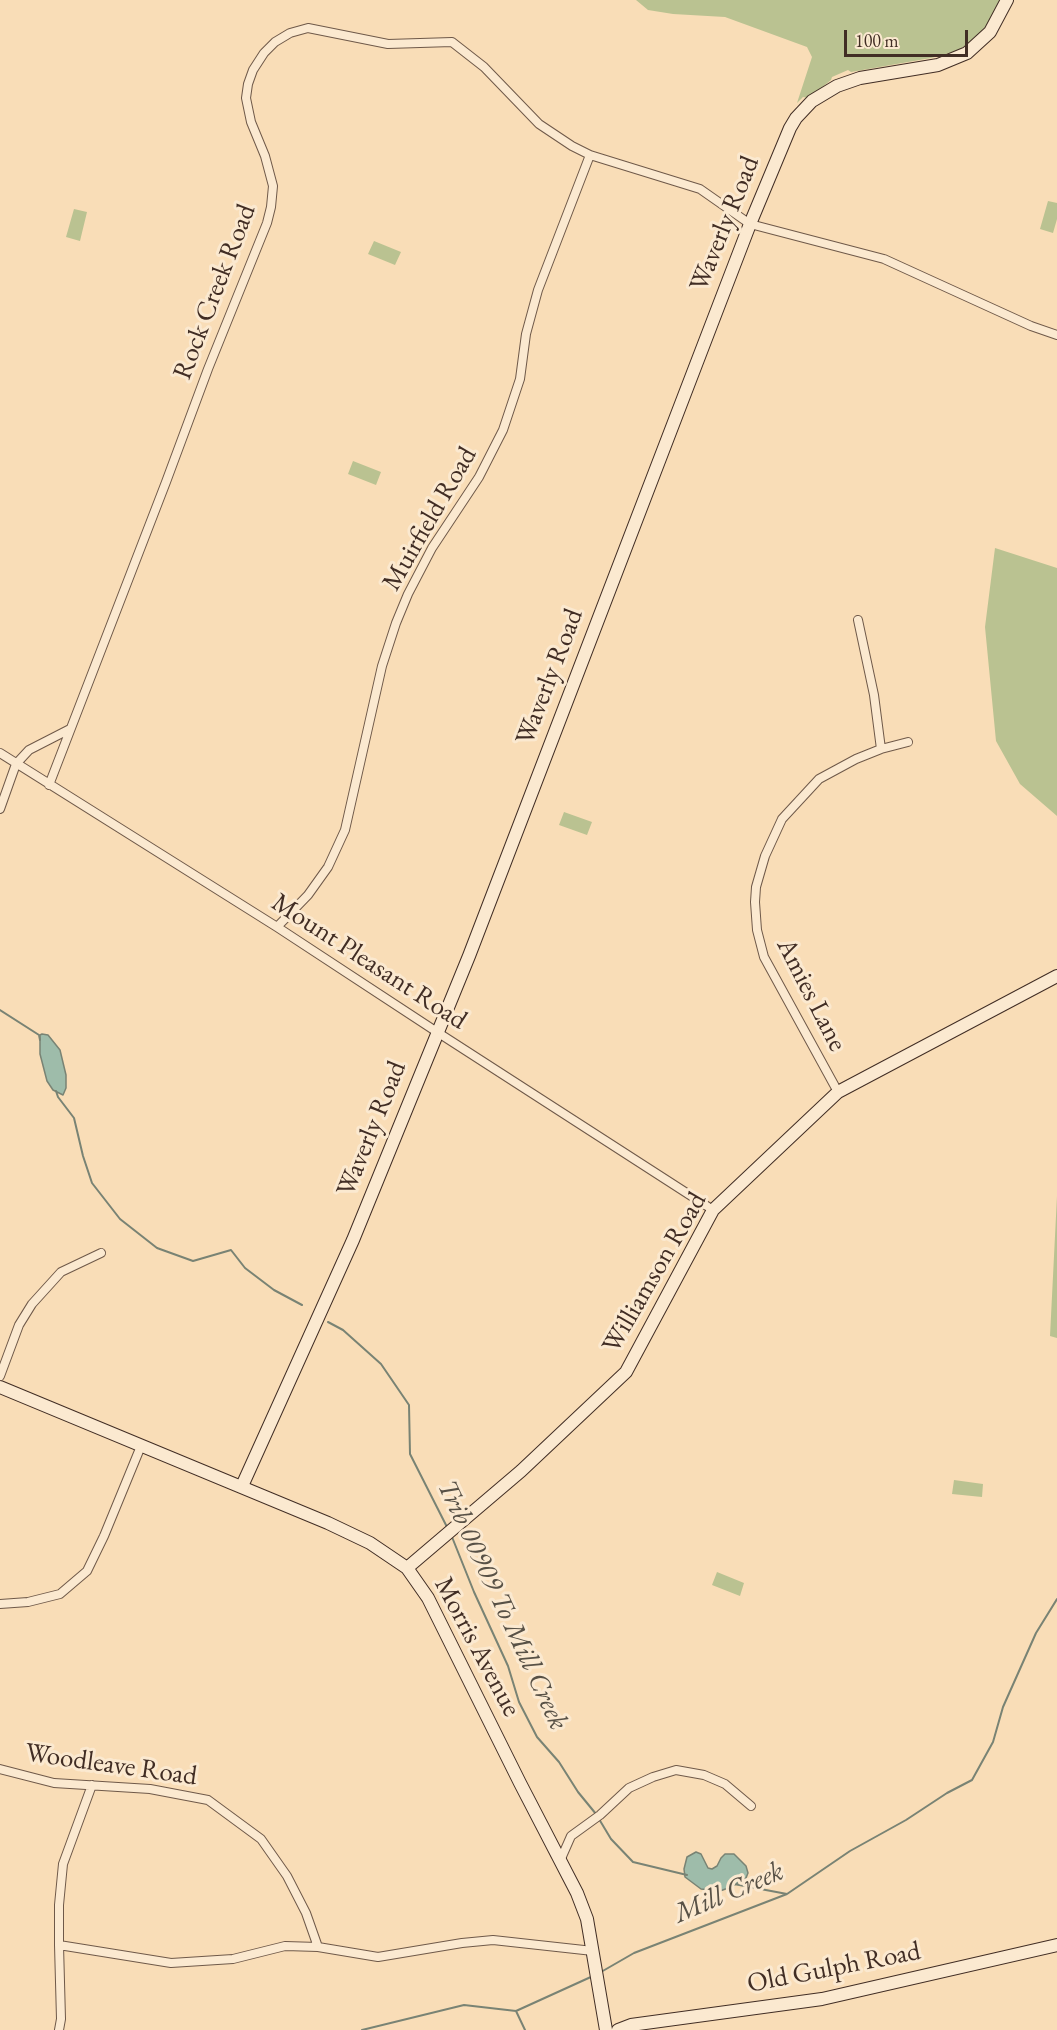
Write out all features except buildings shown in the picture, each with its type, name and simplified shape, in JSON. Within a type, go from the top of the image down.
[{"type":"street","name":"Waverly Road","points":[[242,1486],[353,1240],[469,956],[750,224],[790,128],[812,101],[828,90],[847,82],[877,75],[928,67],[967,53],[990,32],[1007,0]]},
{"type":"street","name":"Rock Creek Road","points":[[49,785],[208,369],[267,223],[272,207],[273,186],[250,122],[246,98],[253,70],[264,53],[275,42],[291,33],[308,28],[388,44],[453,42],[484,67],[539,124],[590,156],[700,189],[750,224],[884,259],[1031,326],[1057,335]]},
{"type":"street","name":"Muirfield Road","points":[[277,927],[308,895],[322,876],[345,830],[382,666],[396,623],[432,548],[479,477],[503,430],[520,379],[526,334],[538,290],[590,156]]},
{"type":"street","points":[[858,620],[874,695],[882,749]]},
{"type":"street","points":[[0,809],[16,764],[28,750],[70,729]]},
{"type":"street","name":"Amies Lane","points":[[838,1092],[764,957],[757,930],[756,887],[765,856],[782,819],[819,779],[856,759],[908,742]]},
{"type":"street","name":"Mount Pleasant Road","points":[[0,753],[277,927],[713,1210]]},
{"type":"street","name":"Williamson Road","points":[[407,1568],[521,1471],[626,1372],[713,1210],[838,1092],[1057,976]]},
{"type":"street","points":[[0,1376],[19,1326],[32,1304],[61,1272],[101,1252]]},
{"type":"street","name":"Morris Avenue","points":[[0,1387],[242,1486],[370,1543],[407,1568],[433,1607],[584,1908],[606,2030]]},
{"type":"street","points":[[0,1604],[28,1602],[60,1594],[87,1571],[141,1446]]},
{"type":"street","name":"Woodleave Road","points":[[0,1769],[54,1783],[150,1789],[208,1800],[261,1839],[287,1876],[306,1913],[318,1947]]},
{"type":"street","points":[[560,1861],[571,1836],[600,1815],[629,1788],[676,1770],[704,1774],[724,1784],[751,1806]]},
{"type":"street","points":[[59,2030],[61,2019],[59,1905],[63,1864],[92,1785]]},
{"type":"street","points":[[59,1945],[171,1963],[233,1959],[285,1946],[318,1947],[378,1957],[462,1942],[493,1940],[593,1951]]},
{"type":"street","name":"Old Gulph Road","points":[[618,2030],[631,2025],[822,1999],[1057,1945]]},
{"type":"green space","points":[[636,0],[1000,0],[988,25],[975,39],[957,51],[931,58],[851,72],[848,70],[832,77],[809,98],[803,97],[797,103],[812,57],[807,47],[725,17],[648,10]]},
{"type":"green space","points":[[1048,201],[1057,203],[1057,219],[1053,233],[1040,229]]},
{"type":"green space","points":[[74,209],[87,212],[80,241],[66,237]]},
{"type":"green space","points":[[374,241],[401,252],[395,265],[368,254]]},
{"type":"green space","points":[[353,461],[381,472],[376,485],[348,474]]},
{"type":"green space","points":[[995,548],[1057,568],[1057,816],[1020,784],[996,741],[985,627]]},
{"type":"green space","points":[[564,812],[592,822],[587,835],[559,825]]},
{"type":"green space","points":[[1057,1196],[1057,1338],[1050,1336]]},
{"type":"green space","points":[[954,1480],[983,1484],[982,1497],[952,1494]]},
{"type":"green space","points":[[717,1572],[744,1583],[740,1596],[712,1585]]},
{"type":"shaded area","points":[[40,1035],[48,1035],[60,1050],[66,1075],[66,1088],[63,1095],[53,1090],[47,1081],[40,1054]]},
{"type":"shaded area","points":[[696,1852],[701,1854],[708,1868],[712,1869],[717,1866],[725,1854],[734,1854],[746,1866],[748,1873],[746,1878],[720,1891],[701,1889],[685,1877],[687,1857]]},
{"type":"waterway","name":"Trib 00909 To Mill Creek","points":[[0,1010],[39,1035],[40,1040]]},
{"type":"waterway","name":"Trib 00909 To Mill Creek","points":[[56,1091],[74,1118],[92,1183],[120,1219],[157,1248],[193,1261],[231,1250],[245,1268],[274,1290],[302,1305]]},
{"type":"waterway","name":"Trib 00909 To Mill Creek","points":[[328,1322],[343,1330],[381,1364],[409,1405],[410,1454],[448,1529]]},
{"type":"waterway","name":"Trib 00909 To Mill Creek","points":[[452,1537],[508,1666],[519,1702],[537,1737],[559,1762],[578,1792],[596,1814]]},
{"type":"waterway","name":"Mill Creek","points":[[601,1972],[634,1953],[787,1894],[850,1851],[972,1780],[993,1742],[1003,1707],[1036,1633],[1057,1599]]},
{"type":"waterway","name":"Trib 00909 To Mill Creek","points":[[599,1819],[611,1839],[633,1862],[687,1875]]},
{"type":"waterway","name":"Trib 00909 To Mill Creek","points":[[734,1884],[787,1894]]},
{"type":"waterway","name":"Mill Creek","points":[[362,2030],[464,2005],[516,2011],[593,1976]]},
{"type":"waterway","points":[[516,2011],[525,2030]]}]
